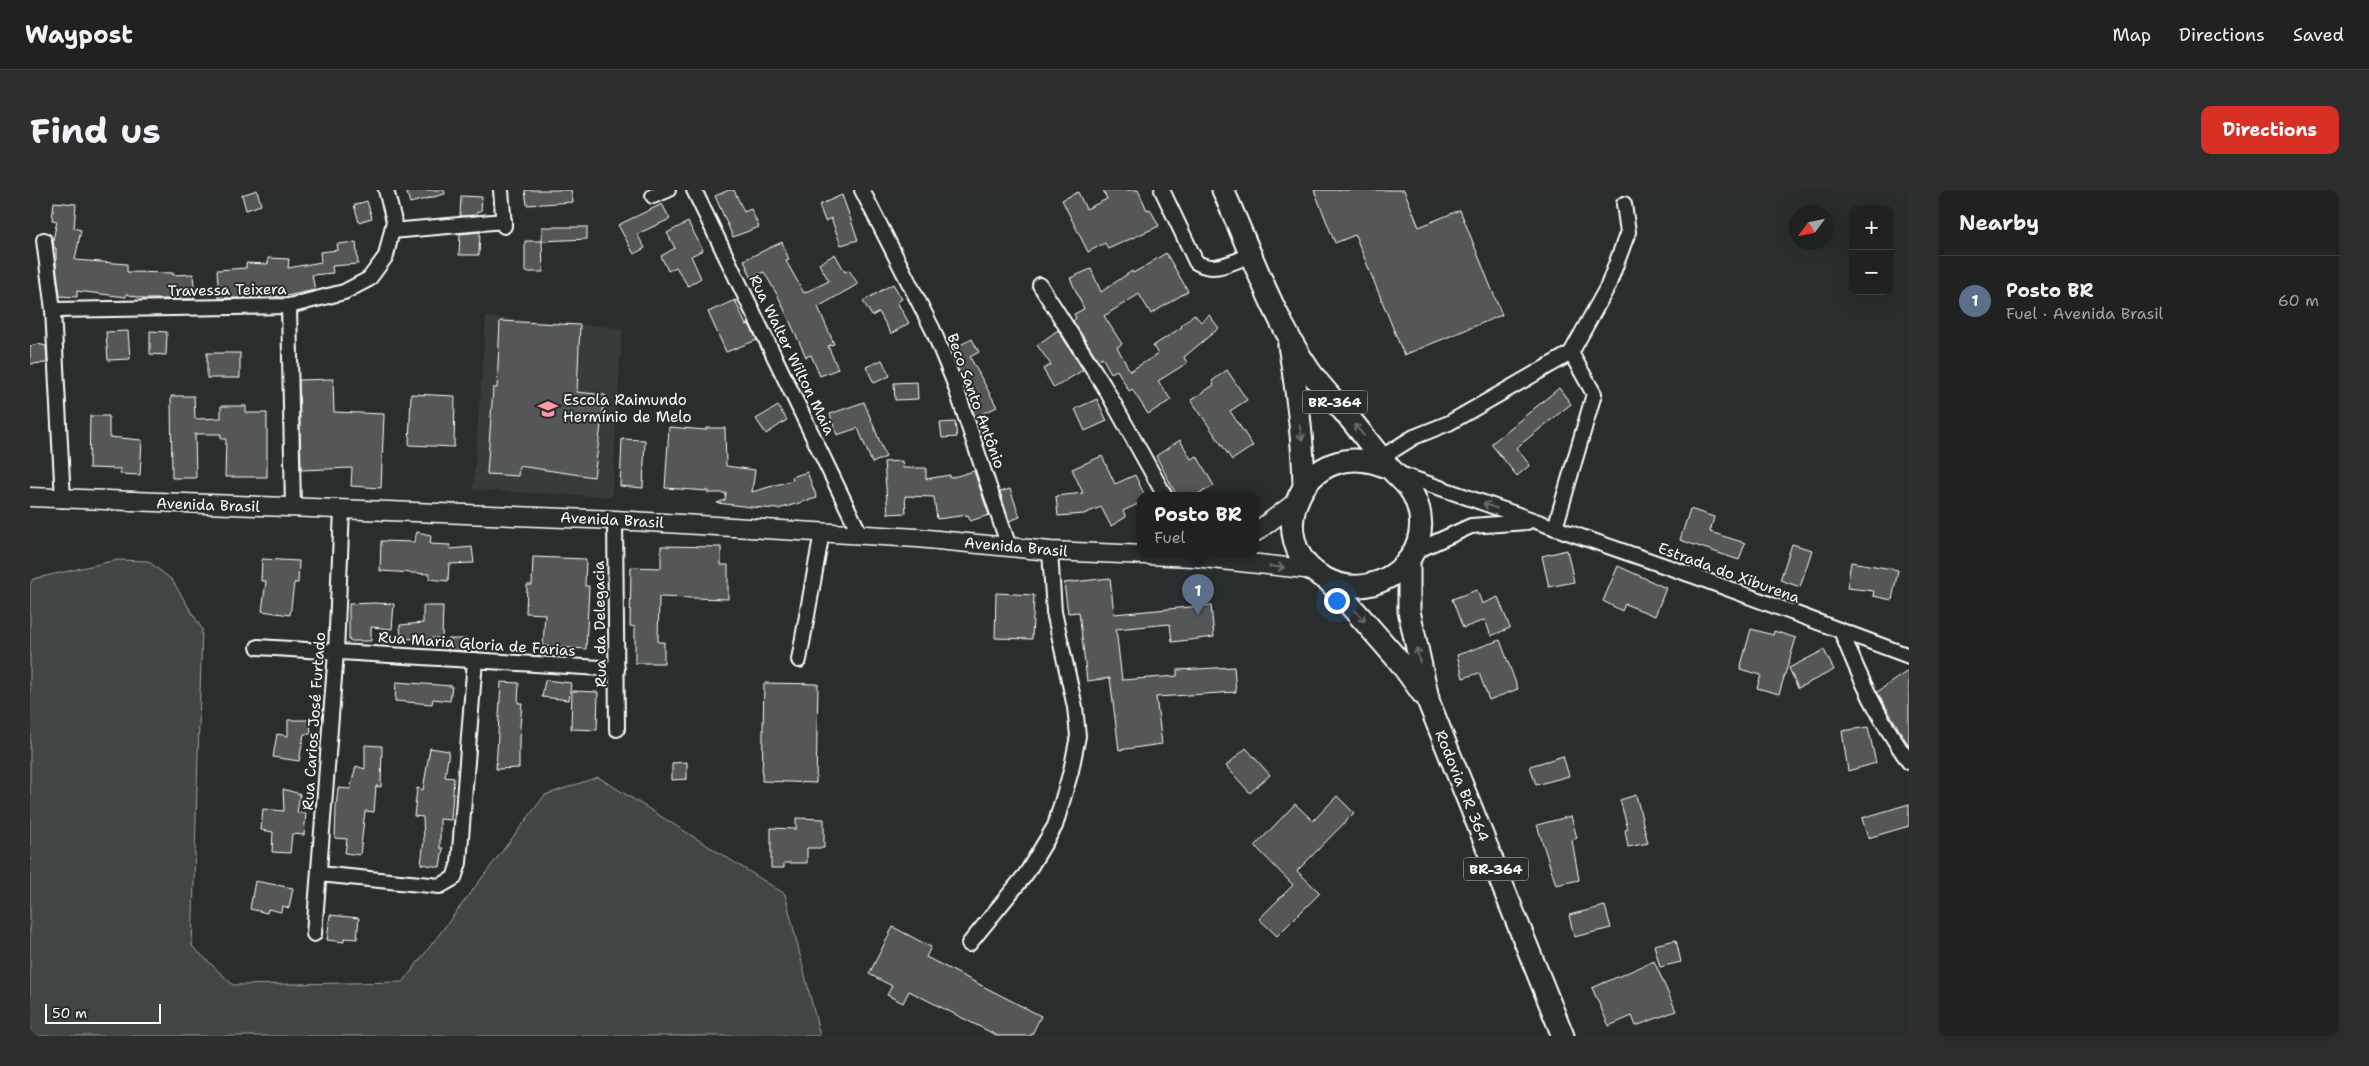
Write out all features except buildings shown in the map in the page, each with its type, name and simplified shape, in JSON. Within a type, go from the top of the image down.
[{"type":"main road","name":"Rodovia BR 364","points":[[1223,190],[1286,332],[1309,370],[1412,493],[1420,518],[1419,535],[1411,556],[1409,611],[1429,702],[1563,1036]]},
{"type":"main road","name":"Rodovia BR 364","points":[[1286,332],[1297,393],[1298,416],[1303,445],[1300,494],[1292,520],[1294,539],[1302,556],[1399,661],[1429,702]]},
{"type":"main road","points":[[1300,494],[1321,469],[1343,460],[1367,460],[1389,466]]},
{"type":"main road","points":[[1321,575],[1345,586],[1363,586],[1396,573],[1411,556]]},
{"type":"street","points":[[386,190],[394,221],[392,231],[504,224],[501,190]]},
{"type":"street","points":[[653,196],[668,190]]},
{"type":"street","name":"Rua Walter Wilton Maia","points":[[694,190],[860,534]]},
{"type":"street","name":"Beco Santo Antônio","points":[[862,190],[933,330],[954,382],[1008,547]]},
{"type":"street","points":[[1162,190],[1196,262],[1204,267],[1212,268],[1252,255]]},
{"type":"street","points":[[1389,466],[1414,436],[1450,423],[1571,353],[1608,286],[1628,232],[1624,204]]},
{"type":"street","name":"Travessa Teixera","points":[[53,310],[289,306],[344,292],[369,279],[386,256],[392,231]]},
{"type":"street","points":[[44,240],[53,310],[63,500]]},
{"type":"street","points":[[1040,285],[1104,386],[1163,492]]},
{"type":"street","points":[[289,306],[293,508]]},
{"type":"street","points":[[1555,528],[1594,394],[1571,353]]},
{"type":"street","name":"Estrada do Xiburena","points":[[1389,466],[1536,522],[1697,578],[1842,633],[1909,656]]},
{"type":"street","points":[[1259,529],[1300,494]]},
{"type":"street","name":"Avenida Brasil","points":[[30,497],[63,500],[615,520],[860,534],[1050,551],[1137,554]]},
{"type":"street","name":"Rua Carios José Furtado","points":[[314,934],[336,652],[342,510]]},
{"type":"street","name":"Rua da Delegacia","points":[[615,520],[617,729]]},
{"type":"street","name":"Estrada do Xiburena","points":[[1411,556],[1472,526],[1536,522]]},
{"type":"street","points":[[799,660],[822,532]]},
{"type":"street","points":[[969,944],[1026,874],[1056,826],[1071,771],[1078,736],[1075,707],[1054,612],[1050,551]]},
{"type":"street","name":"Avenida Brasil","points":[[1201,557],[1321,575]]},
{"type":"street","points":[[1842,633],[1864,688],[1884,725],[1909,762]]},
{"type":"street","name":"Rua Maria Gloria de Farias","points":[[258,647],[617,669]]},
{"type":"street","points":[[319,874],[440,886],[454,878],[459,863],[475,660]]},
{"type":"shaded area","name":"Escola Raimundo Hermínio de Melo","points":[[486,317],[622,328],[612,497],[473,490]]},
{"type":"shaded area","points":[[117,560],[148,561],[172,580],[202,629],[192,946],[233,985],[403,982],[545,795],[598,777],[785,894],[820,1036],[30,1036],[30,584],[33,579]]},
{"type":"place","name":"Escola Raimundo Hermínio de Melo","points":[[548,409]]},
{"type":"place","name":"Posto BR","points":[[1198,615]]}]
